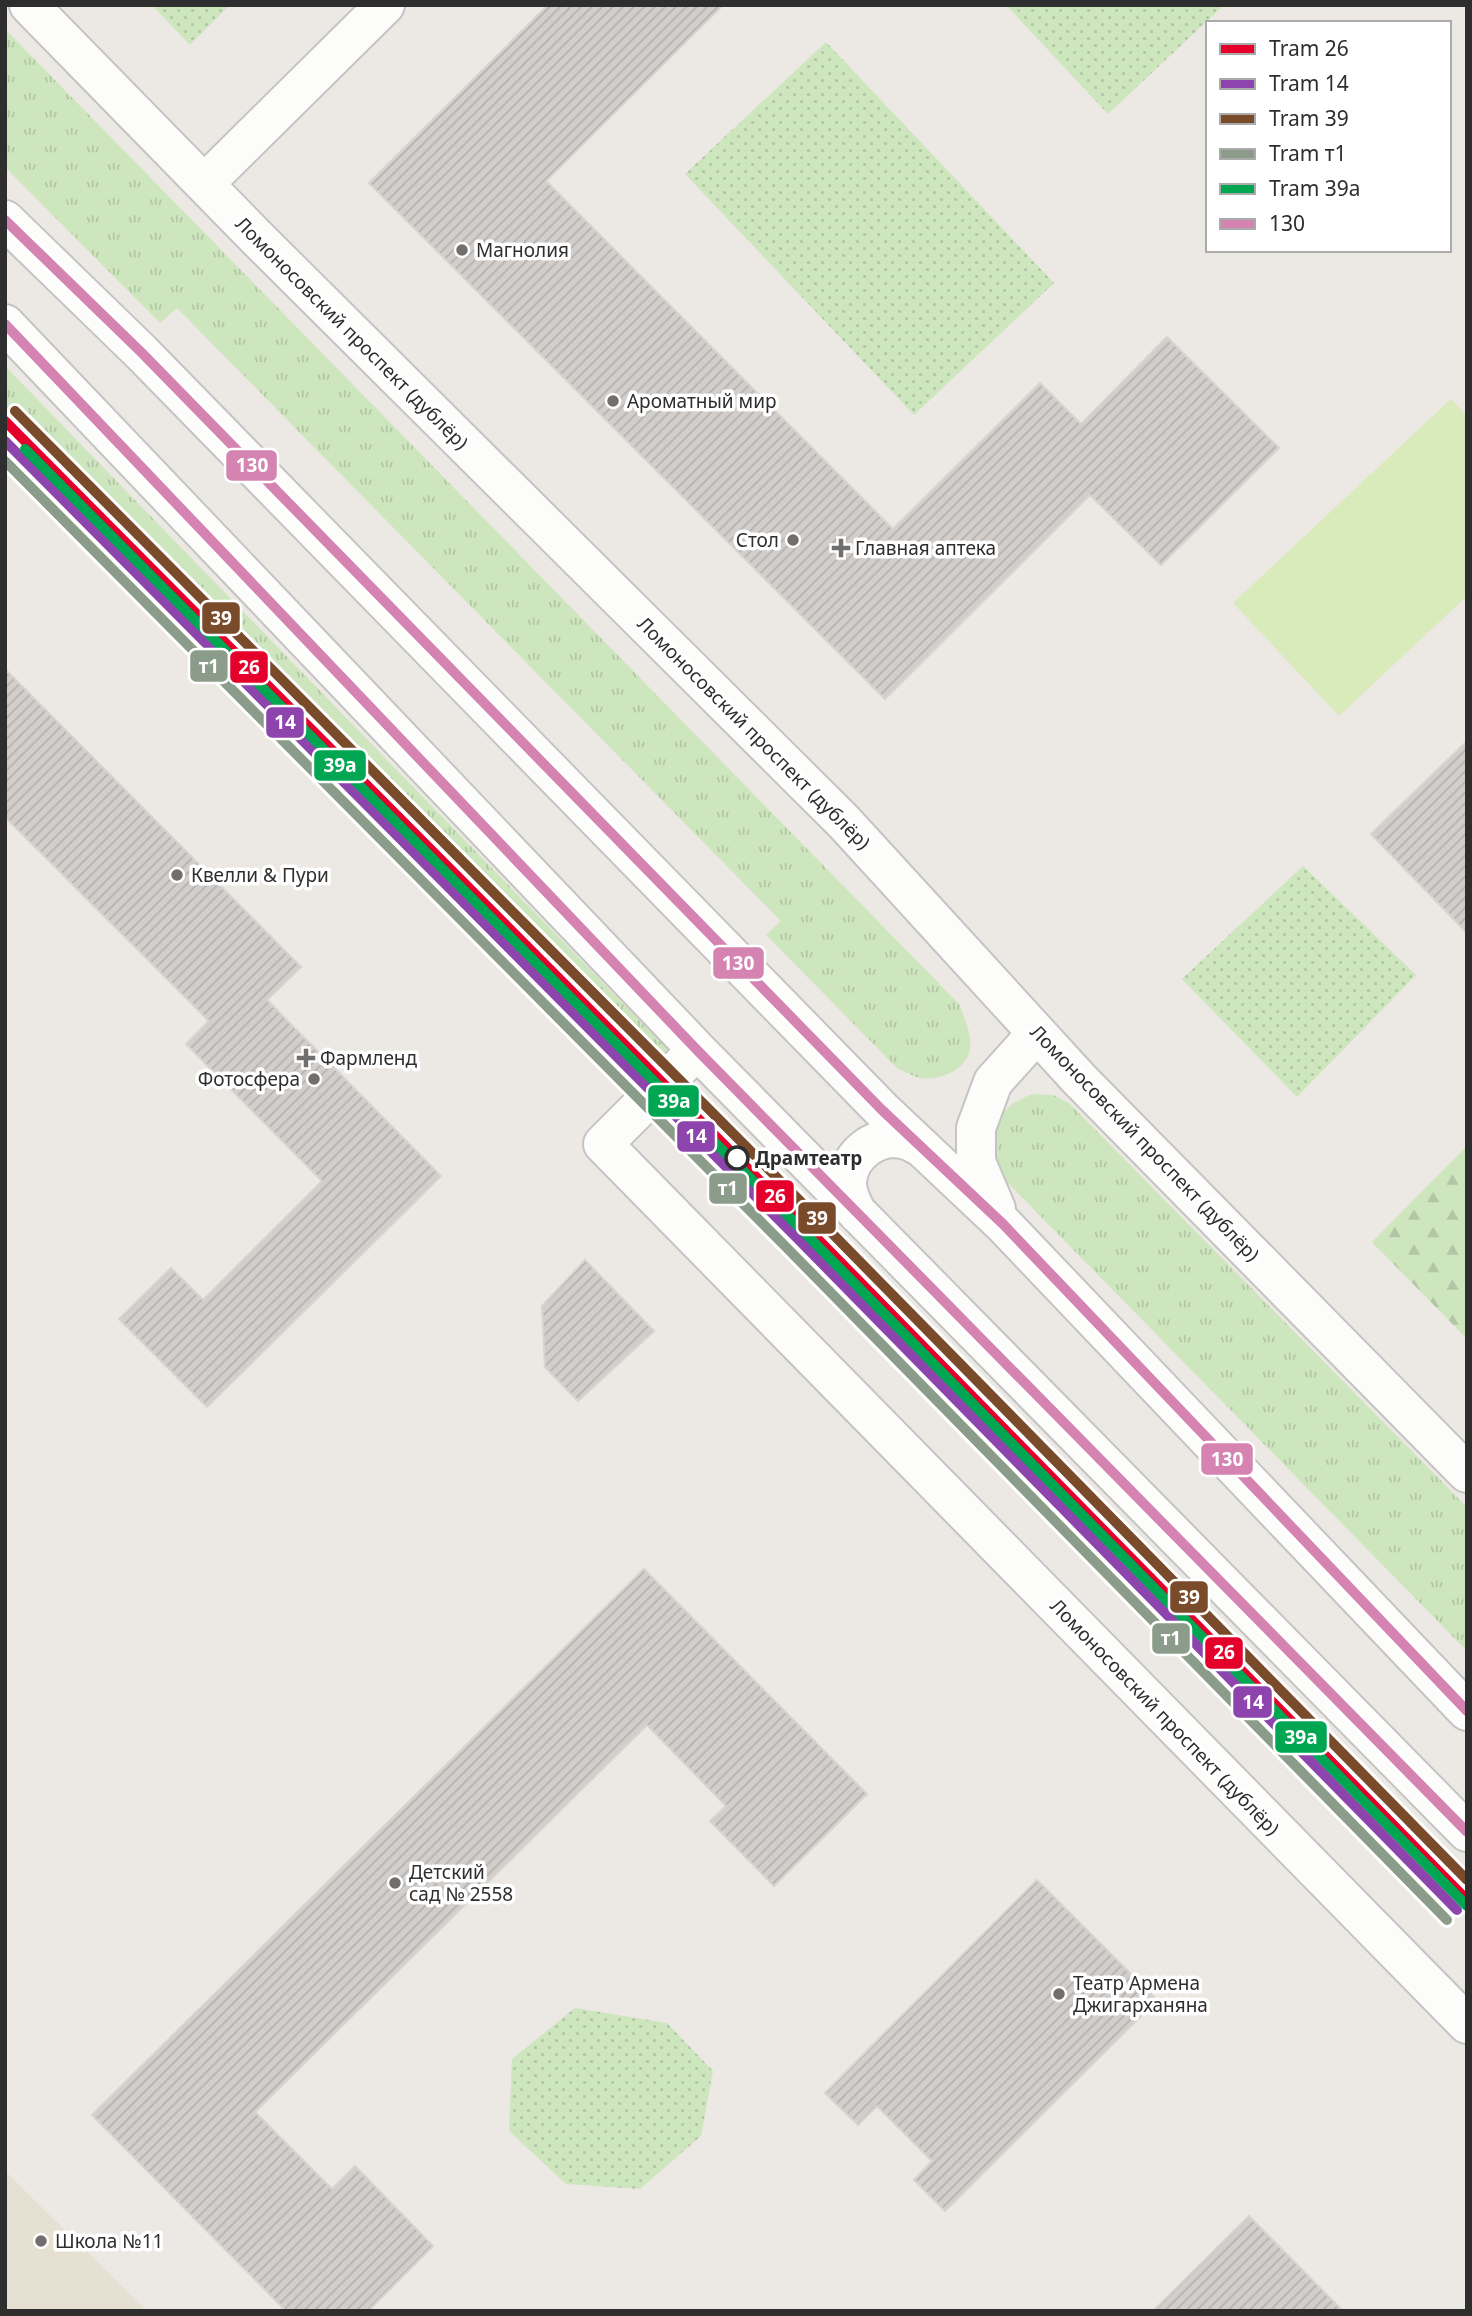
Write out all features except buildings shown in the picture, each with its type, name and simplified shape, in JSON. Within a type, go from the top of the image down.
[{"type":"main road","name":"Ломоносовский проспект (дублёр)","points":[[29,5],[277,259],[844,822],[1080,1080],[1467,1473]]},
{"type":"main road","points":[[205,183],[385,5]]},
{"type":"main road","points":[[5,220],[141,352],[863,1091],[1003,1224],[1467,1712]]},
{"type":"main road","points":[[5,324],[697,1051],[1467,1832]]},
{"type":"main road","points":[[1003,1224],[976,1162],[976,1128],[993,1082],[1037,1033]]},
{"type":"main road","name":"Ломоносовский проспект (дублёр)","points":[[697,1051],[603,1144],[1467,2024]]},
{"type":"main road","points":[[858,1214],[850,1200],[847,1183],[850,1166],[859,1153],[873,1143],[889,1138],[906,1140],[921,1147]]},
{"type":"shaded area","name":"Школа №11","points":[[5,2171],[147,2311],[5,2311]]},
{"type":"green space","points":[[152,5],[230,5],[190,45]]},
{"type":"green space","points":[[1006,5],[1224,5],[1206,21],[1108,114]]},
{"type":"green space","points":[[5,29],[959,1004],[970,1041],[969,1053],[961,1065],[948,1074],[926,1079],[898,1069],[766,935],[781,921],[177,308],[160,323],[5,167]]},
{"type":"green space","points":[[826,42],[1054,283],[914,415],[685,174]]},
{"type":"green space","points":[[5,366],[676,1058],[660,1074],[5,408]]},
{"type":"green space","points":[[1451,399],[1467,416],[1467,596],[1339,716],[1233,603]]},
{"type":"green space","points":[[1303,866],[1416,975],[1297,1097],[1182,979]]},
{"type":"green space","points":[[1032,1094],[1053,1095],[1069,1103],[1467,1507],[1467,1651],[1000,1175],[990,1144],[1000,1115],[1013,1103]]},
{"type":"green space","points":[[1467,1146],[1467,1339],[1372,1242]]},
{"type":"green space","points":[[575,2008],[667,2023],[713,2071],[701,2136],[640,2189],[566,2184],[509,2131],[512,2059]]},
{"type":"tram line","name":"39","points":[[15,411],[816,1217],[1467,1880]]},
{"type":"tram line","name":"26","points":[[5,421],[806,1227],[1467,1900]]},
{"type":"tram line","name":"14","points":[[5,441],[796,1237],[1457,1910]]},
{"type":"tram line","name":"39а","points":[[25,449],[802,1230],[1467,1906]]},
{"type":"tram line","name":"т1","points":[[5,461],[786,1247],[1447,1920]]},
{"type":"transit line","name":"130","points":[[5,220],[141,352],[882,1110],[1003,1224],[1467,1711]]},
{"type":"transit line","name":"130","points":[[5,324],[697,1050],[1467,1832]]},
{"type":"place","name":"Магнолия","points":[[462,250]]},
{"type":"place","name":"Ароматный мир","points":[[613,401]]},
{"type":"place","name":"Стол","points":[[793,540]]},
{"type":"place","name":"Главная аптека","points":[[841,548]]},
{"type":"place","name":"Квелли & Пури","points":[[177,875]]},
{"type":"place","name":"Фармленд","points":[[306,1058]]},
{"type":"place","name":"Фотосфера","points":[[314,1079]]},
{"type":"place","name":"Драмтеатр","points":[[737,1158]]},
{"type":"place","name":"Детский сад № 2558","points":[[395,1883]]},
{"type":"place","name":"Театр Армена Джигарханяна","points":[[1059,1994]]},
{"type":"place","name":"Школа №11","points":[[41,2241]]}]
